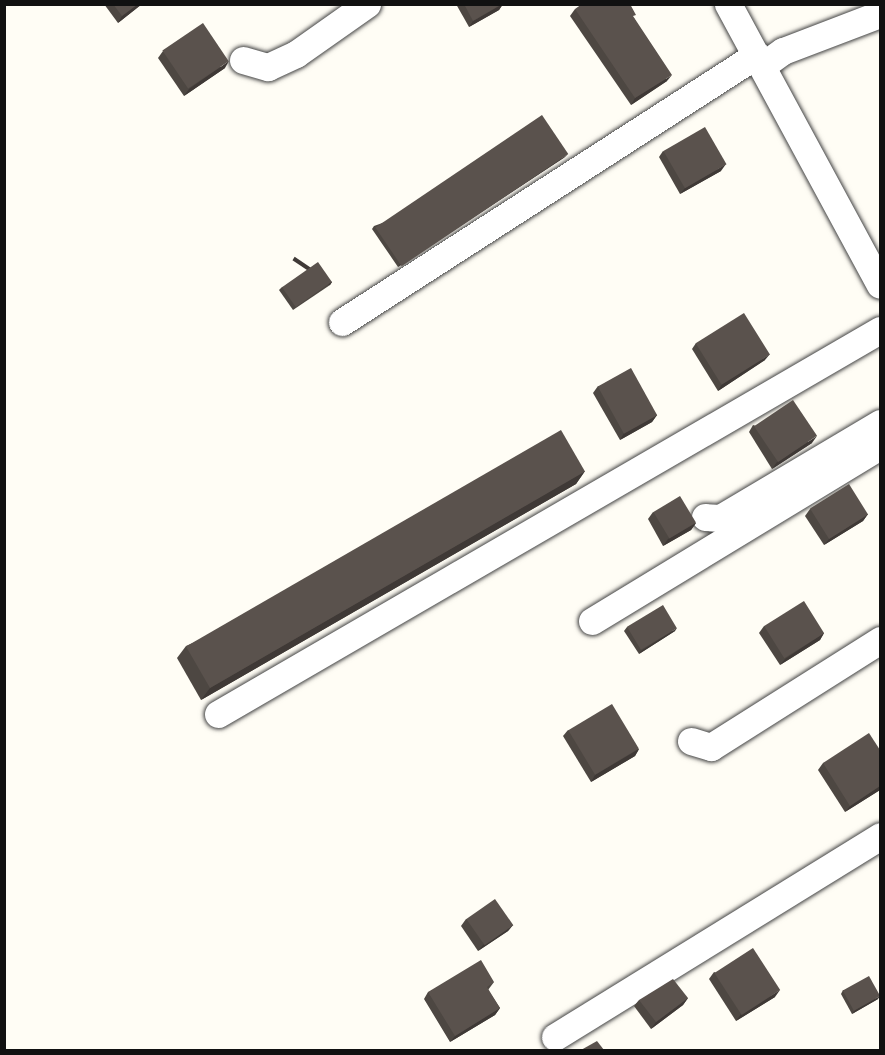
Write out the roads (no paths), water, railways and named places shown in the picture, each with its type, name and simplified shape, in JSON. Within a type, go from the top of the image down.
[{"type":"street","points":[[243,60],[268,67],[296,54],[367,4]]},
{"type":"street","points":[[728,4],[880,285]]},
{"type":"street","points":[[342,322],[759,61],[880,14]]},
{"type":"street","points":[[218,714],[880,330]]},
{"type":"street","points":[[705,517],[720,518],[880,423]]},
{"type":"street","points":[[592,621],[880,446]]},
{"type":"street","points":[[691,741],[711,747],[880,640]]},
{"type":"street","points":[[555,1037],[880,836]]}]
